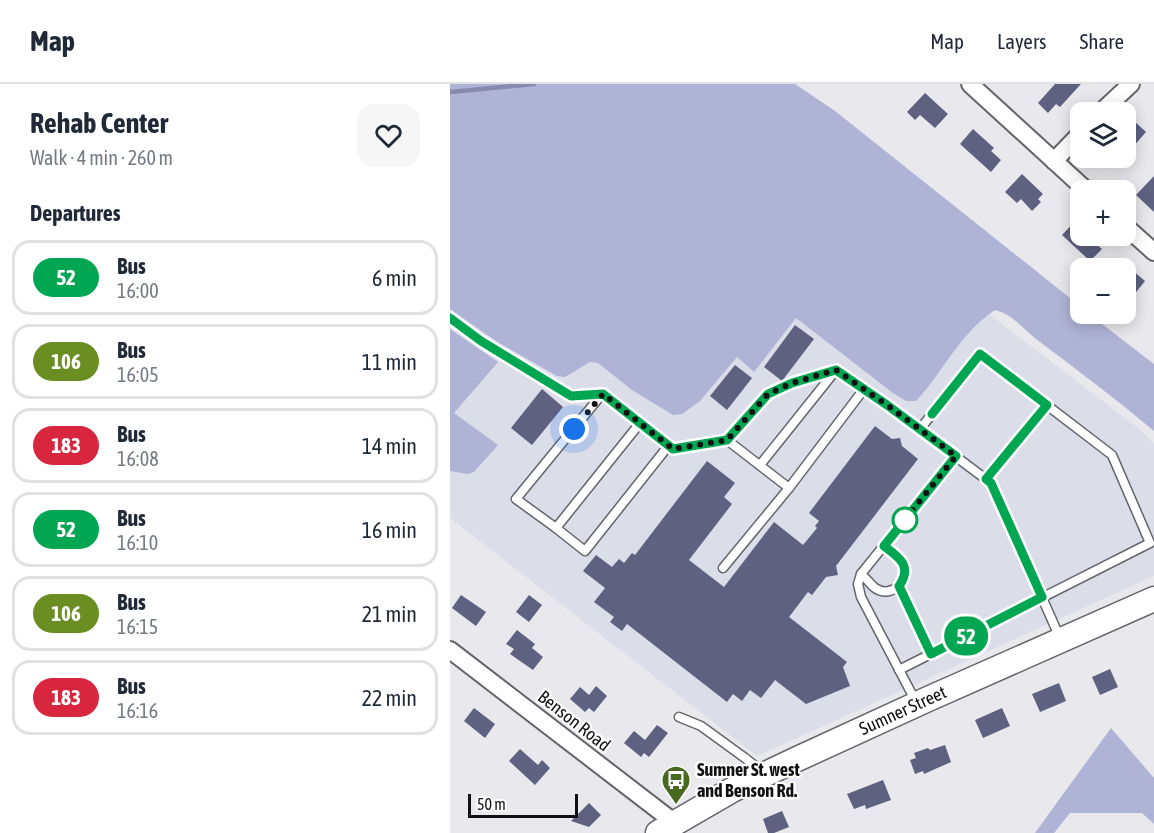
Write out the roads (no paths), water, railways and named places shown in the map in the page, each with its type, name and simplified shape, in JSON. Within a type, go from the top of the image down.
[{"type":"main road","name":"Sumner Street","points":[[666,828],[765,774],[1154,599]]},
{"type":"street","points":[[970,84],[1075,180]]},
{"type":"street","points":[[1112,102],[1131,84]]},
{"type":"street","points":[[1054,161],[1070,144]]},
{"type":"street","points":[[1136,236],[1154,252]]},
{"type":"street","name":"Benson Road","points":[[450,650],[666,828]]},
{"type":"lane","points":[[450,318],[481,341],[571,396],[603,394],[673,449],[727,440],[768,394],[792,383],[836,370]]},
{"type":"lane","points":[[899,670],[1150,543],[1112,455],[980,354],[920,429]]},
{"type":"lane","points":[[836,370],[920,429],[991,483],[1061,640]]},
{"type":"lane","points":[[760,465],[836,370]]},
{"type":"lane","points":[[723,568],[789,488],[864,389]]},
{"type":"lane","points":[[603,394],[516,499],[585,551],[669,445]]},
{"type":"lane","points":[[986,479],[1047,405]]},
{"type":"lane","points":[[556,528],[640,423]]},
{"type":"lane","points":[[727,440],[789,488]]},
{"type":"lane","points":[[917,704],[861,597],[858,584],[861,574],[956,456]]},
{"type":"lane","points":[[861,574],[880,591],[894,590],[899,586],[905,574],[902,561],[884,546]]},
{"type":"lane","points":[[899,586],[931,654]]},
{"type":"lane","points":[[679,717],[701,726],[765,774]]},
{"type":"waterway","points":[[450,92],[534,84]]},
{"type":"place","name":"Sumner St. west and Benson Rd.","points":[[676,806]]}]
